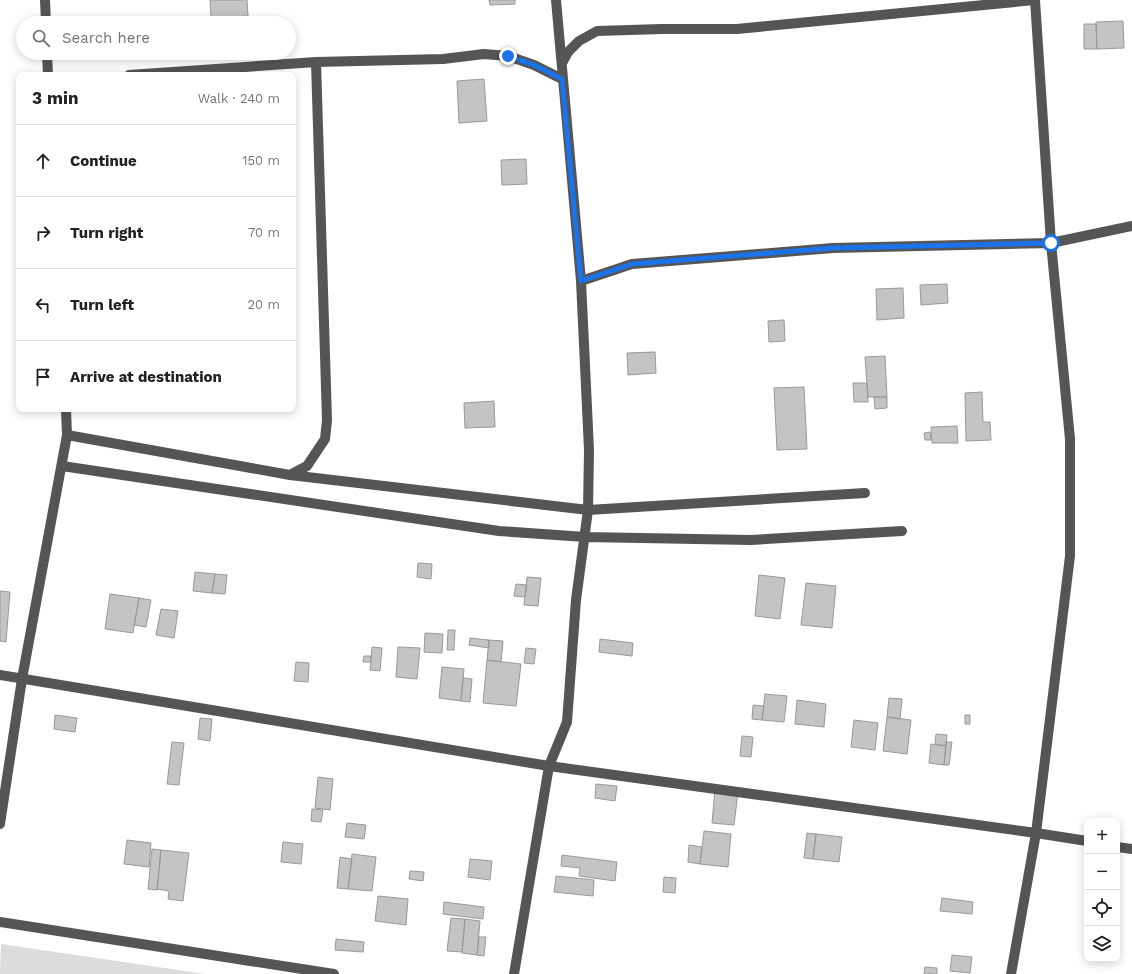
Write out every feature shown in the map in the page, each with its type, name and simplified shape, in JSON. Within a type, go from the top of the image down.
[{"type":"street","points":[[45,0],[46,16]]},
{"type":"street","points":[[514,974],[549,766],[567,722],[576,600],[588,510],[589,450],[581,281],[556,0]]},
{"type":"street","points":[[562,63],[568,52],[579,41],[598,31],[737,29],[1035,0],[1051,243],[1070,439],[1070,556],[1036,833],[1011,974]]},
{"type":"street","points":[[172,72],[316,62],[443,59],[484,54],[508,56],[534,65],[562,79]]},
{"type":"street","points":[[48,60],[48,72]]},
{"type":"street","points":[[290,475],[307,466],[324,439],[327,420],[316,62]]},
{"type":"street","points":[[581,281],[632,264],[833,248],[1051,243],[1132,226]]},
{"type":"street","points":[[0,824],[22,679],[62,466],[67,434],[66,412]]},
{"type":"street","points":[[67,434],[290,475],[588,510],[865,493]]},
{"type":"street","points":[[62,466],[499,531],[585,537],[751,540],[902,531]]},
{"type":"street","points":[[0,675],[549,766],[1084,841]]},
{"type":"street","points":[[1120,847],[1132,849]]},
{"type":"street","points":[[0,922],[334,974]]},
{"type":"shaded area","points":[[1,944],[205,974],[0,974]]},
{"type":"building","points":[[210,0],[247,0],[248,16],[211,16]]},
{"type":"building","points":[[489,0],[515,0],[515,4],[490,5]]},
{"type":"building","points":[[1123,21],[1124,48],[1097,49],[1096,22]]},
{"type":"building","points":[[1084,24],[1096,24],[1097,49],[1084,49]]},
{"type":"building","points":[[484,79],[487,121],[459,123],[457,81]]},
{"type":"building","points":[[526,159],[527,184],[502,185],[501,160]]},
{"type":"building","points":[[947,284],[948,303],[921,305],[920,285]]},
{"type":"building","points":[[903,288],[904,318],[877,320],[876,289]]},
{"type":"building","points":[[784,320],[785,341],[769,342],[768,321]]},
{"type":"building","points":[[655,352],[656,373],[628,375],[627,353]]},
{"type":"building","points":[[885,356],[887,397],[868,397],[865,357]]},
{"type":"building","points":[[853,383],[867,383],[868,402],[854,402]]},
{"type":"building","points":[[804,387],[807,449],[777,450],[774,388]]},
{"type":"building","points":[[982,392],[983,422],[990,422],[991,440],[966,441],[965,393]]},
{"type":"building","points":[[874,397],[887,397],[887,408],[875,409]]},
{"type":"building","points":[[494,401],[495,427],[465,428],[464,403]]},
{"type":"building","points":[[957,426],[958,443],[932,443],[931,427]]},
{"type":"building","points":[[930,432],[931,440],[925,440],[924,433]]},
{"type":"building","points":[[418,563],[432,564],[431,579],[417,577]]},
{"type":"building","points":[[195,572],[215,574],[212,593],[193,591]]},
{"type":"building","points":[[215,574],[227,575],[225,594],[212,593]]},
{"type":"building","points":[[759,575],[785,578],[780,619],[755,616]]},
{"type":"building","points":[[527,577],[541,578],[538,606],[524,605]]},
{"type":"building","points":[[806,583],[836,586],[832,628],[801,625]]},
{"type":"building","points":[[516,584],[527,585],[525,597],[514,596]]},
{"type":"building","points":[[0,591],[10,592],[6,642],[0,641]]},
{"type":"building","points":[[110,594],[139,598],[133,633],[105,629]]},
{"type":"building","points":[[139,598],[151,600],[146,627],[134,625]]},
{"type":"building","points":[[161,609],[178,611],[174,638],[156,635]]},
{"type":"building","points":[[448,630],[455,630],[454,650],[447,650]]},
{"type":"building","points":[[425,633],[443,634],[442,653],[424,652]]},
{"type":"building","points":[[470,638],[489,640],[489,648],[469,645]]},
{"type":"building","points":[[600,639],[633,643],[632,656],[599,652]]},
{"type":"building","points":[[489,640],[503,641],[501,662],[487,660]]},
{"type":"building","points":[[372,647],[382,648],[380,671],[370,670]]},
{"type":"building","points":[[398,647],[420,648],[417,679],[396,677]]},
{"type":"building","points":[[526,648],[536,649],[534,664],[524,663]]},
{"type":"building","points":[[364,656],[371,656],[371,662],[363,662]]},
{"type":"building","points":[[487,660],[521,664],[516,706],[483,703]]},
{"type":"building","points":[[296,662],[309,663],[308,682],[294,681]]},
{"type":"building","points":[[442,667],[464,669],[461,701],[439,698]]},
{"type":"building","points":[[463,678],[472,679],[470,702],[461,701]]},
{"type":"building","points":[[765,694],[787,696],[784,722],[762,720]]},
{"type":"building","points":[[889,698],[902,699],[900,719],[887,717]]},
{"type":"building","points":[[797,700],[826,704],[824,727],[795,724]]},
{"type":"building","points":[[753,705],[764,706],[762,720],[752,719]]},
{"type":"building","points":[[55,715],[77,718],[75,732],[54,729]]},
{"type":"building","points":[[965,715],[970,715],[970,724],[965,724]]},
{"type":"building","points":[[887,717],[911,720],[907,754],[883,751]]},
{"type":"building","points":[[200,718],[212,719],[210,741],[198,739]]},
{"type":"building","points":[[854,720],[878,723],[875,750],[851,747]]},
{"type":"building","points":[[936,734],[947,735],[946,746],[935,744]]},
{"type":"building","points":[[742,736],[753,737],[751,757],[740,756]]},
{"type":"building","points":[[172,742],[184,743],[179,785],[167,784]]},
{"type":"building","points":[[946,742],[952,742],[949,765],[944,765]]},
{"type":"building","points":[[931,744],[946,746],[944,765],[929,763]]},
{"type":"building","points":[[318,777],[333,779],[330,810],[315,808]]},
{"type":"building","points":[[596,784],[617,786],[615,801],[595,798]]},
{"type":"building","points":[[715,789],[738,792],[734,825],[712,823]]},
{"type":"building","points":[[312,809],[323,810],[321,822],[311,821]]},
{"type":"building","points":[[347,823],[366,825],[364,839],[345,837]]},
{"type":"building","points":[[704,831],[731,834],[728,867],[700,864]]},
{"type":"building","points":[[807,833],[816,834],[813,859],[804,858]]},
{"type":"building","points":[[816,834],[842,837],[839,862],[813,859]]},
{"type":"building","points":[[127,840],[151,843],[149,867],[124,864]]},
{"type":"building","points":[[283,842],[303,844],[301,864],[281,862]]},
{"type":"building","points":[[689,845],[702,847],[700,864],[688,862]]},
{"type":"building","points":[[152,849],[161,850],[157,890],[148,889]]},
{"type":"building","points":[[161,850],[189,853],[183,901],[168,899],[169,891],[157,889]]},
{"type":"building","points":[[352,854],[376,857],[372,891],[348,889]]},
{"type":"building","points":[[562,855],[617,862],[615,881],[579,876],[580,868],[561,866]]},
{"type":"building","points":[[340,857],[352,859],[348,889],[337,888]]},
{"type":"building","points":[[470,859],[492,861],[490,880],[468,877]]},
{"type":"building","points":[[410,871],[424,872],[423,881],[409,879]]},
{"type":"building","points":[[556,876],[594,880],[593,896],[554,892]]},
{"type":"building","points":[[664,877],[676,878],[675,893],[663,892]]},
{"type":"building","points":[[378,896],[408,899],[406,925],[375,921]]},
{"type":"building","points":[[942,898],[973,902],[972,914],[940,911]]},
{"type":"building","points":[[444,902],[484,907],[483,919],[443,914]]},
{"type":"building","points":[[451,918],[465,919],[462,952],[447,951]]},
{"type":"building","points":[[465,919],[480,921],[477,955],[462,953]]},
{"type":"building","points":[[479,937],[486,937],[484,956],[477,955]]},
{"type":"building","points":[[336,939],[364,942],[363,952],[335,950]]},
{"type":"building","points":[[952,955],[972,957],[970,973],[950,971]]},
{"type":"building","points":[[925,967],[937,968],[937,974],[924,974]]},
{"type":"route","points":[[508,56],[534,65],[562,79],[581,281],[632,264],[833,248],[1051,243]]}]
